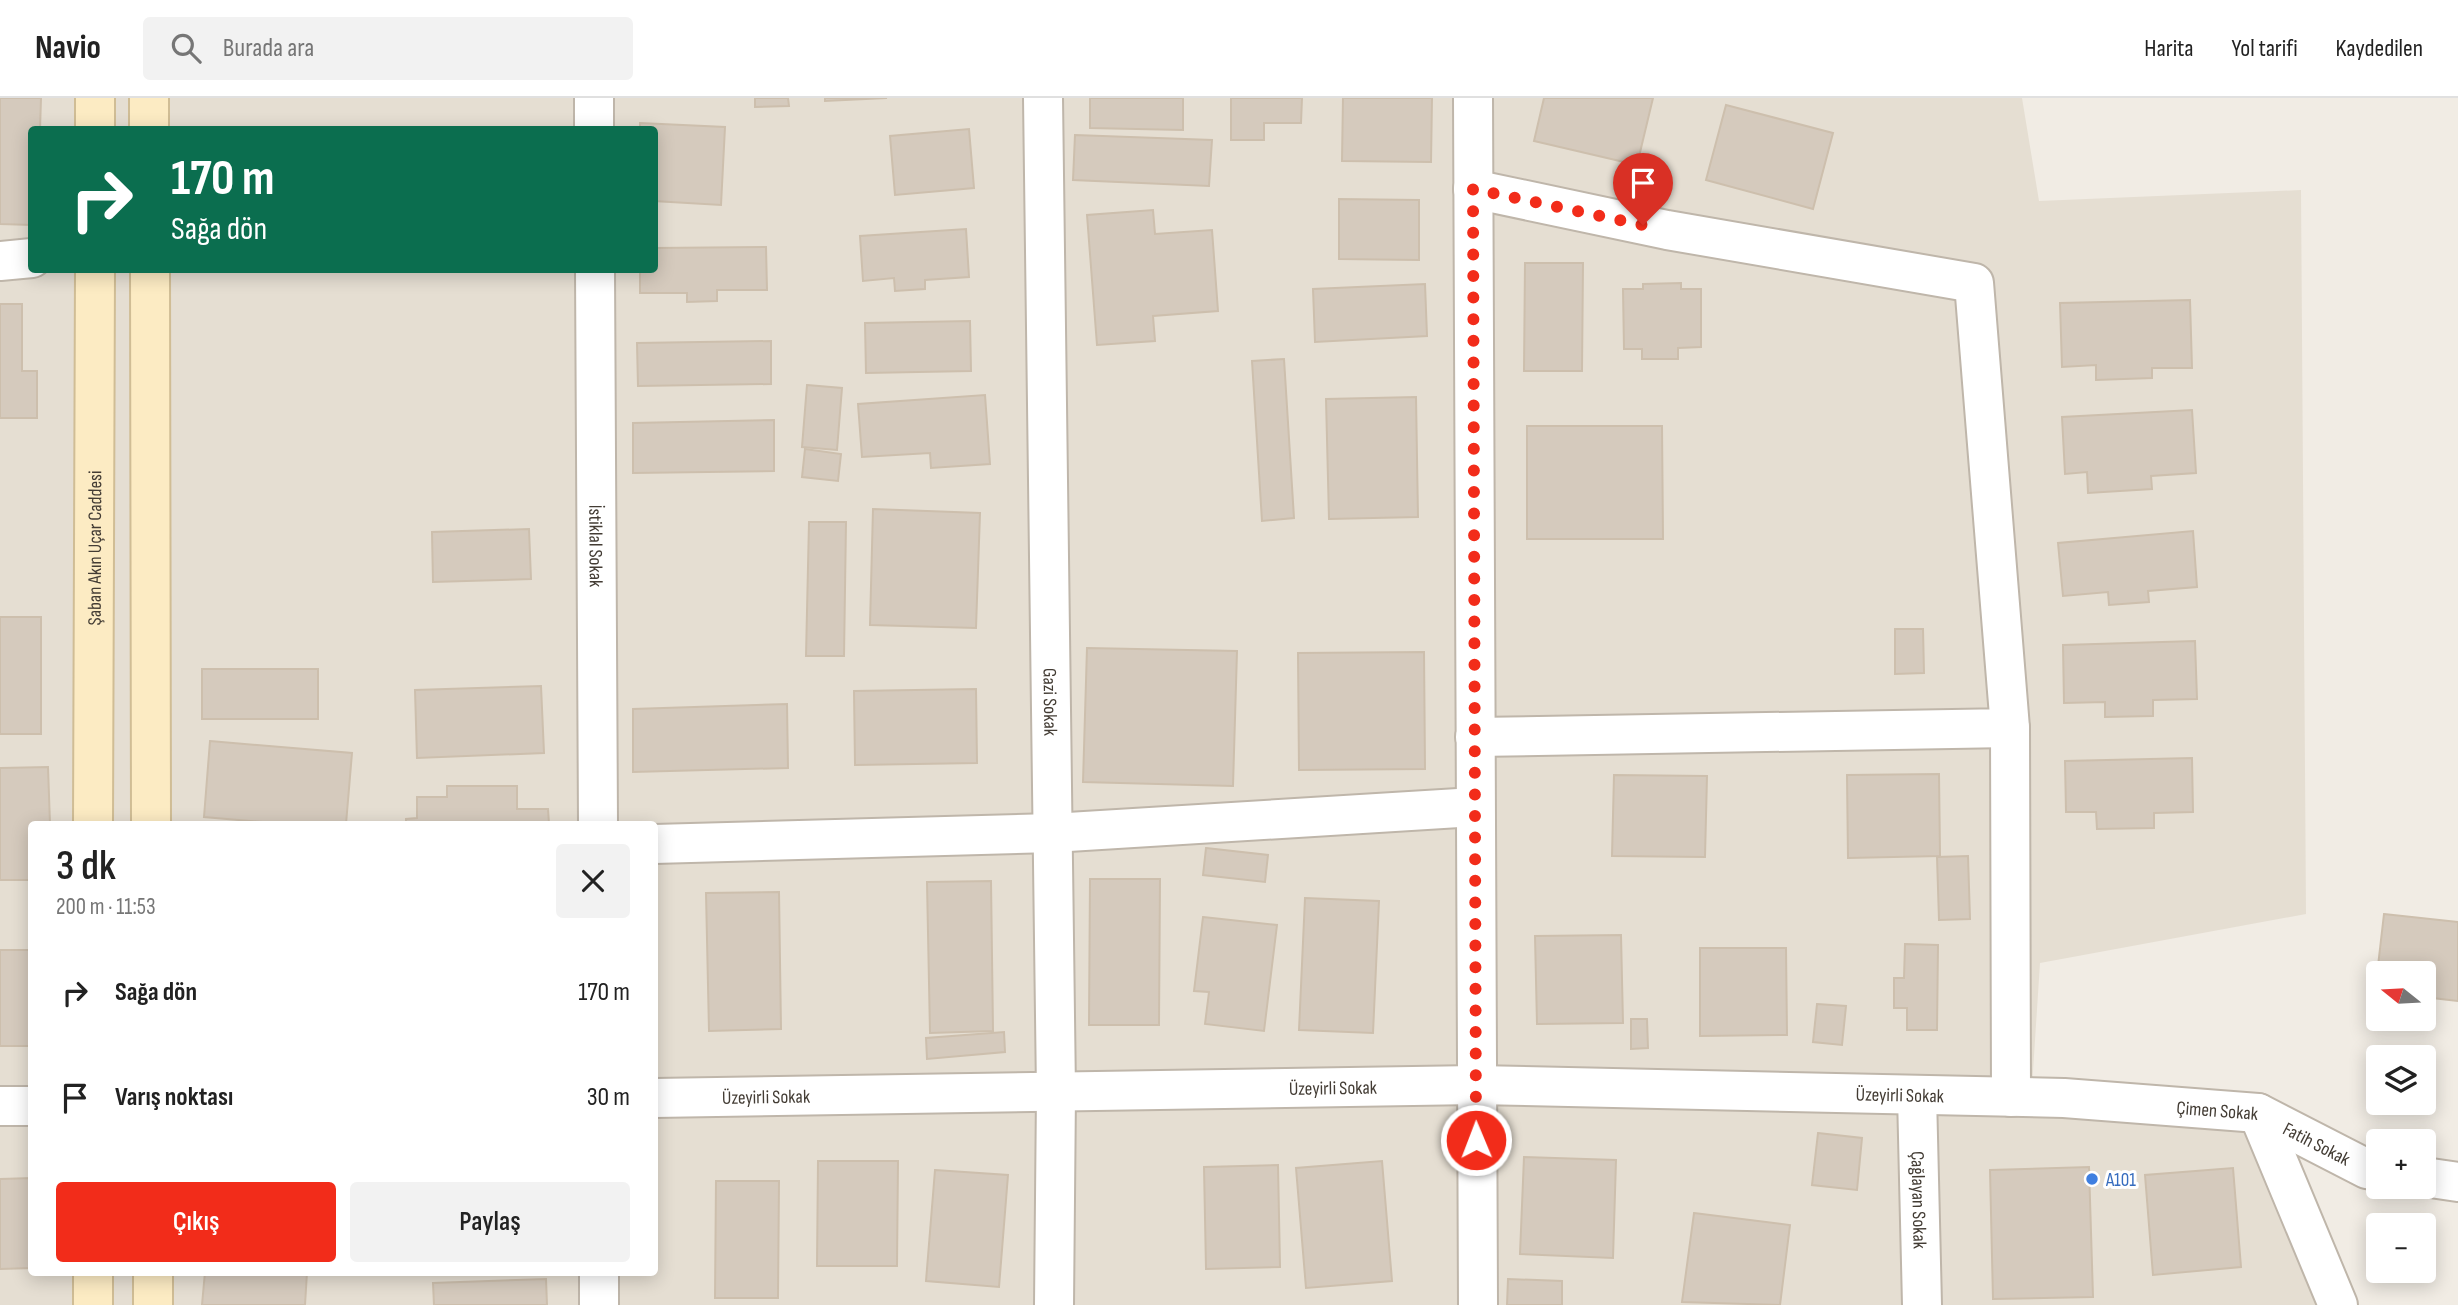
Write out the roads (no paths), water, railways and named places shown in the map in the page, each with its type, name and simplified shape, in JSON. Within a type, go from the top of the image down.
[{"type":"main road","points":[[95,98],[95,126]]},
{"type":"main road","points":[[149,98],[149,126]]},
{"type":"main road","name":"Şaban Akın Uçar Caddesi","points":[[93,821],[95,273]]},
{"type":"main road","points":[[150,273],[151,821]]},
{"type":"main road","points":[[93,1276],[93,1305]]},
{"type":"main road","points":[[153,1276],[153,1305]]},
{"type":"street","points":[[594,98],[594,126]]},
{"type":"street","name":"Gazi Sokak","points":[[1043,98],[1056,1092],[1054,1305]]},
{"type":"street","points":[[1473,98],[1478,1305]]},
{"type":"street","points":[[1473,189],[1667,230],[1974,283],[2010,728],[2011,1097]]},
{"type":"street","points":[[0,261],[28,258]]},
{"type":"street","name":"İstiklal Sokak","points":[[595,273],[598,821]]},
{"type":"street","points":[[1475,737],[2010,728]]},
{"type":"street","points":[[658,844],[1052,833],[1475,807]]},
{"type":"street","name":"Üzeyirli Sokak","points":[[658,1097],[1476,1085],[2011,1097]]},
{"type":"street","name":"Çağlayan Sokak","points":[[1917,1095],[1922,1305]]},
{"type":"street","name":"Çimen Sokak","points":[[2011,1097],[2064,1098],[2258,1114],[2338,1305]]},
{"type":"street","points":[[0,1106],[28,1106]]},
{"type":"street","name":"Fatih Sokak","points":[[2258,1114],[2366,1168]]},
{"type":"street","points":[[2436,1179],[2458,1182]]},
{"type":"street","points":[[599,1276],[599,1305]]},
{"type":"place","name":"A101","points":[[2092,1179]]}]
